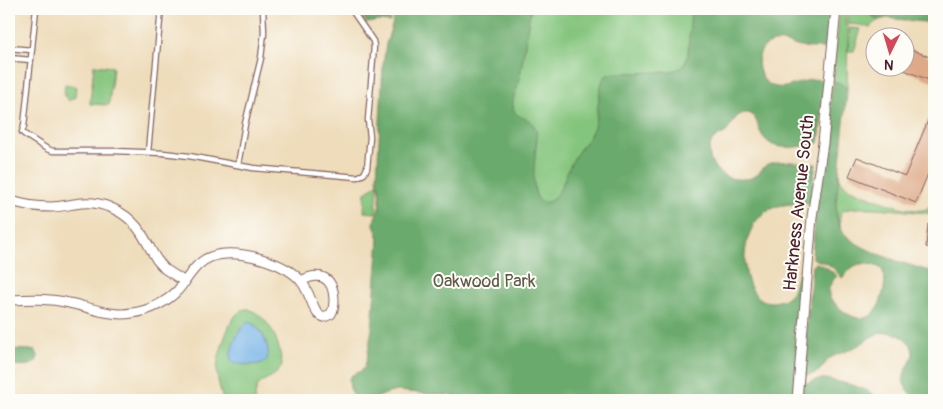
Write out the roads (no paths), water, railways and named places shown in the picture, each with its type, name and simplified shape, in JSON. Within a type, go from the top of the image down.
[{"type":"street","name":"Harkness Avenue South","points":[[797,400],[812,217],[822,149],[836,9]]},
{"type":"street","points":[[9,200],[42,207],[92,203],[116,210],[126,216],[137,227],[161,265],[184,282]]},
{"type":"street","points":[[9,300],[53,300],[102,312],[126,314],[147,309],[160,303],[176,293],[202,261],[215,256],[229,254],[251,256],[272,262],[292,273],[308,293],[318,314],[324,317],[331,314],[334,306],[334,292],[329,281],[316,276],[301,282]]},
{"type":"lane","points":[[36,9],[22,132],[47,149],[53,151],[148,152],[183,155],[238,165],[354,177],[362,176],[367,168],[370,139],[368,120],[374,46],[373,41],[351,9]]},
{"type":"lane","points":[[148,152],[161,9]]},
{"type":"lane","points":[[238,165],[245,124],[262,58],[263,9]]},
{"type":"lane","points":[[9,48],[32,50]]},
{"type":"lane","points":[[9,58],[31,60]]},
{"type":"water","points":[[248,322],[257,327],[264,337],[268,349],[267,359],[265,362],[256,364],[232,363],[232,347],[241,329]]},
{"type":"park label","name":"Oakwood Park","points":[[484,281]]}]
